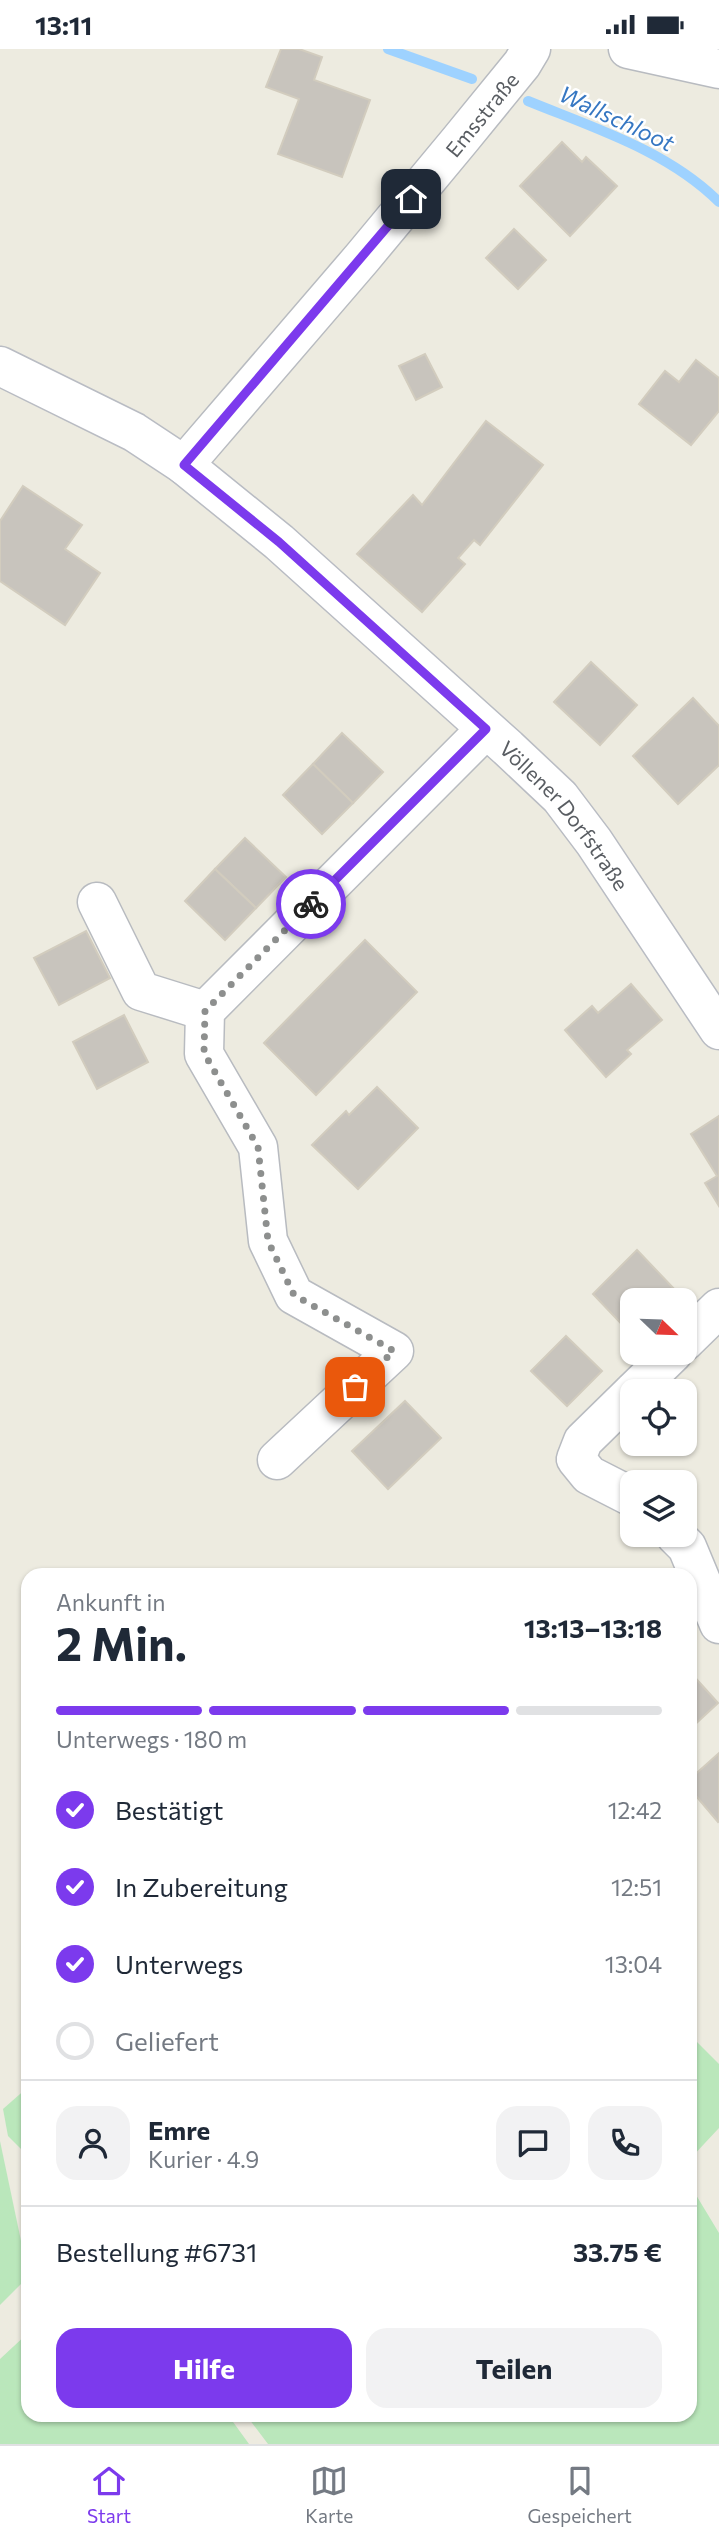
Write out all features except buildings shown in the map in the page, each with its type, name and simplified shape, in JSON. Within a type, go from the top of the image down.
[{"type":"street","name":"Emsstraße","points":[[184,465],[371,247],[522,64],[531,49]]},
{"type":"street","points":[[628,49],[719,69]]},
{"type":"street","name":"Völlener Dorfstraße","points":[[0,366],[134,432],[184,465],[279,542],[560,797],[627,888],[719,1030]]},
{"type":"street","points":[[277,1459],[394,1351],[294,1295],[268,1241],[258,1147],[204,1053],[205,1011],[486,729]]},
{"type":"street","points":[[97,902],[141,991],[205,1011]]},
{"type":"street","points":[[697,1329],[719,1308]]},
{"type":"street","points":[[646,1379],[661,1365]]},
{"type":"street","points":[[620,1405],[583,1441],[576,1459],[589,1475],[620,1491]]},
{"type":"street","points":[[687,1547],[696,1568]]},
{"type":"street","points":[[697,1571],[719,1624]]},
{"type":"green space","points":[[697,2042],[719,2064],[719,2128],[697,2152]]},
{"type":"green space","points":[[21,2093],[21,2149],[8,2136],[3,2109]]},
{"type":"green space","points":[[0,2141],[21,2241],[21,2284],[0,2305]]},
{"type":"green space","points":[[697,2197],[719,2233],[719,2444],[268,2444],[251,2422],[697,2422]]},
{"type":"green space","points":[[21,2340],[21,2422],[233,2422],[249,2444],[0,2444],[0,2359]]},
{"type":"waterway","name":"Wallschloot","points":[[388,49],[472,79]]},
{"type":"waterway","name":"Wallschloot","points":[[528,101],[604,131],[654,155],[677,168],[719,202]]},
{"type":"way so far","points":[[311,904],[205,1011],[204,1053],[258,1147],[268,1241],[294,1295],[394,1351],[355,1387]]},
{"type":"route","points":[[311,904],[486,729],[279,542],[184,465],[411,199]]}]
